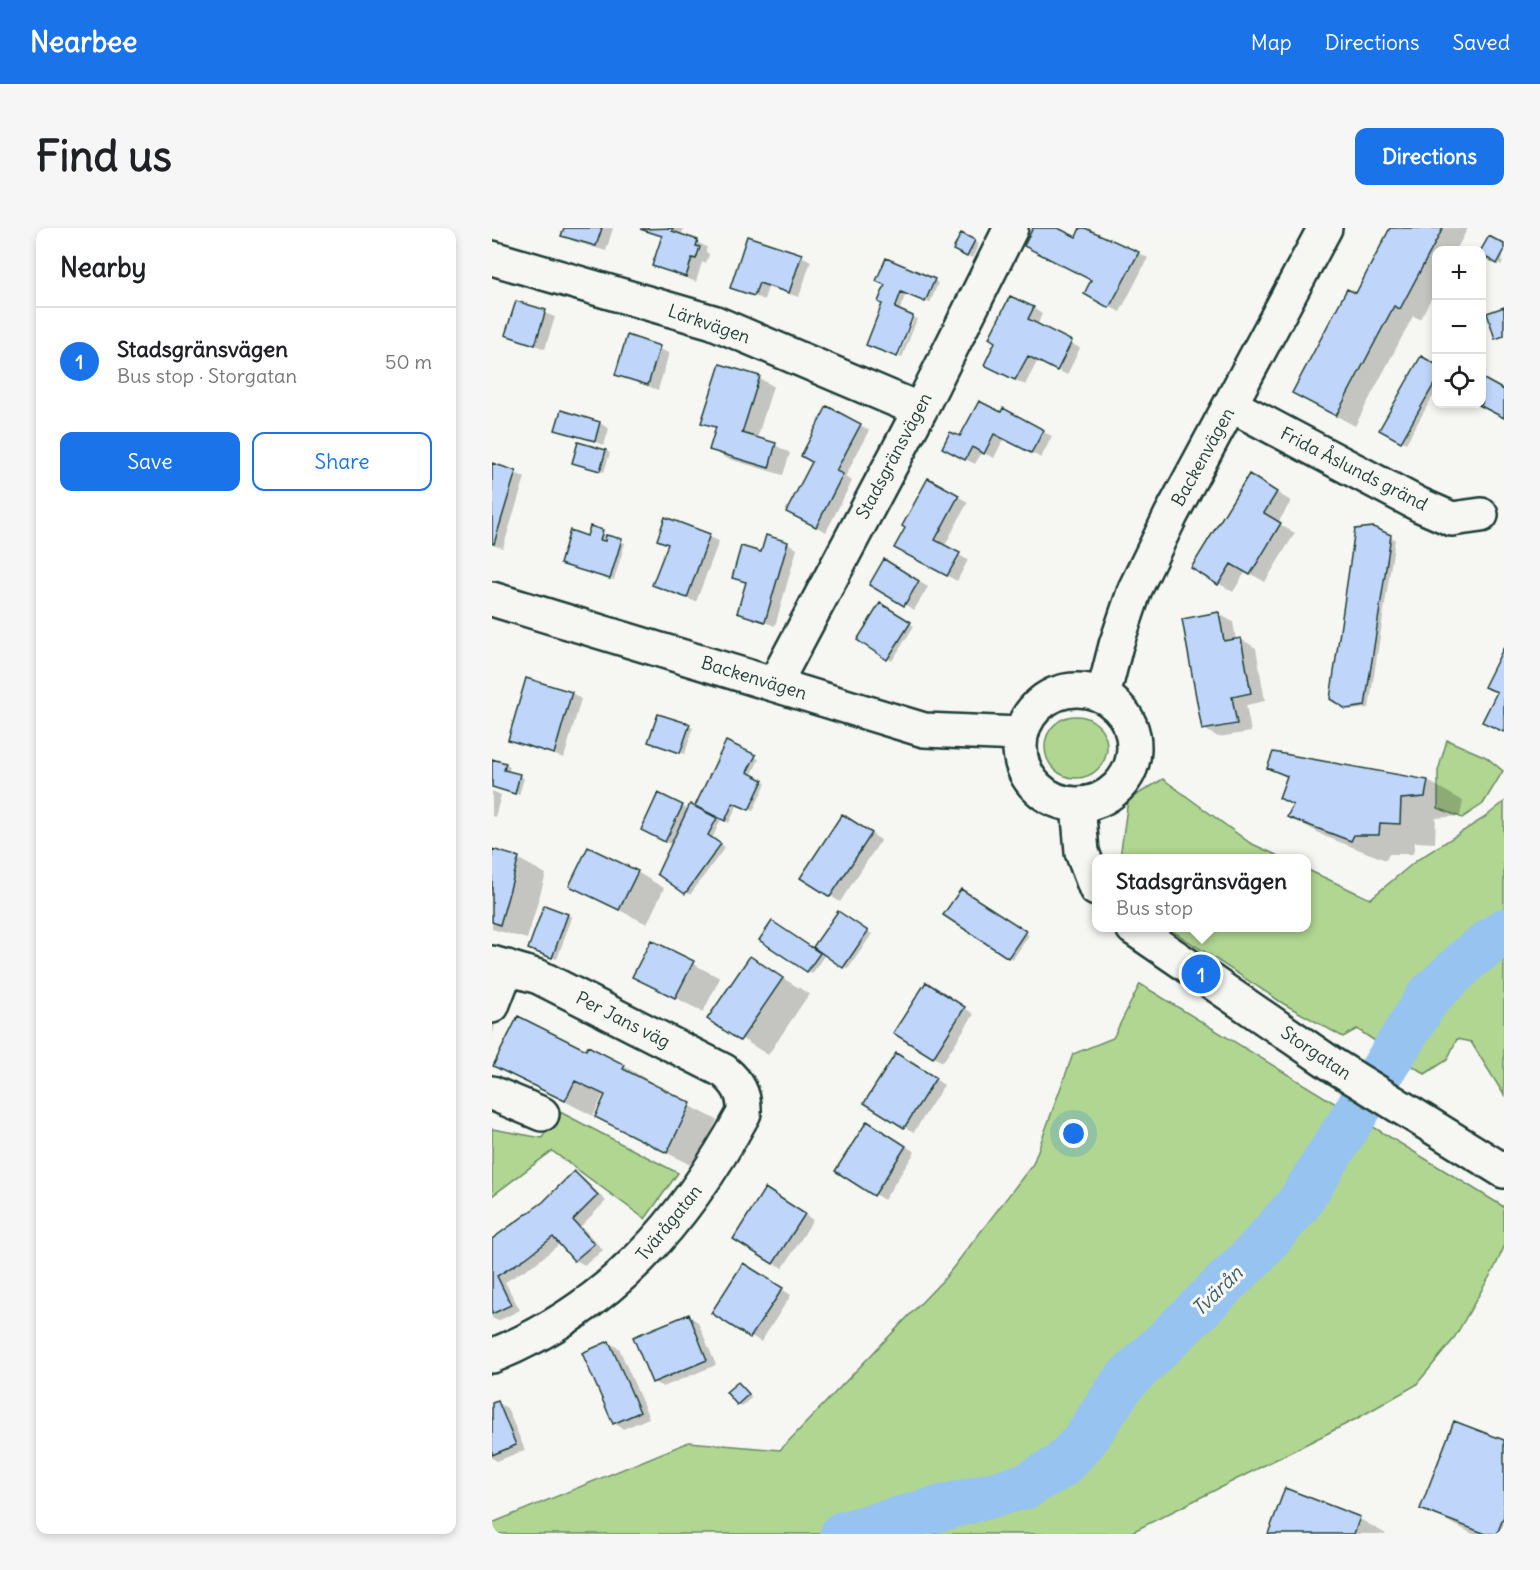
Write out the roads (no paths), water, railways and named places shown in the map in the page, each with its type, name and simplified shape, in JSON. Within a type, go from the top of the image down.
[{"type":"street","name":"Stadsgränsvägen","points":[[775,683],[920,410],[1011,228]]},
{"type":"street","name":"Backenvägen","points":[[1103,696],[1116,645],[1135,589],[1171,515],[1324,228]]},
{"type":"street","name":"Lärkvägen","points":[[492,258],[713,322],[920,410]]},
{"type":"street","name":"Frida Åslunds gränd","points":[[1231,405],[1420,505],[1452,519],[1481,515]]},
{"type":"street","name":"Backenvägen","points":[[492,599],[775,683],[858,712],[924,730],[1020,734]]},
{"type":"street","points":[[1068,690],[1088,690],[1103,696],[1127,719],[1135,745],[1134,759],[1122,783],[1110,794],[1094,803],[1065,803],[1039,790],[1031,781],[1019,753],[1020,734],[1037,705],[1050,695],[1068,690]]},
{"type":"street","points":[[1078,804],[1082,852],[1092,878]]},
{"type":"street","name":"Storgatan","points":[[1140,932],[1333,1065],[1504,1171]]},
{"type":"street","points":[[492,1006],[499,965]]},
{"type":"street","name":"Per Jans väg","points":[[499,965],[539,977],[724,1071],[736,1082],[743,1094]]},
{"type":"street","points":[[492,1093],[542,1114]]},
{"type":"street","name":"Tvärågatan","points":[[492,1356],[553,1328],[613,1285],[639,1261],[664,1234],[729,1141],[744,1113],[743,1094]]},
{"type":"waterway","name":"Tvärån","points":[[843,1534],[1026,1486],[1061,1466],[1083,1442],[1123,1383],[1254,1255],[1298,1205],[1429,996],[1469,958],[1504,931]]},
{"type":"place","name":"Stadsgränsvägen","points":[[1201,974]]}]
